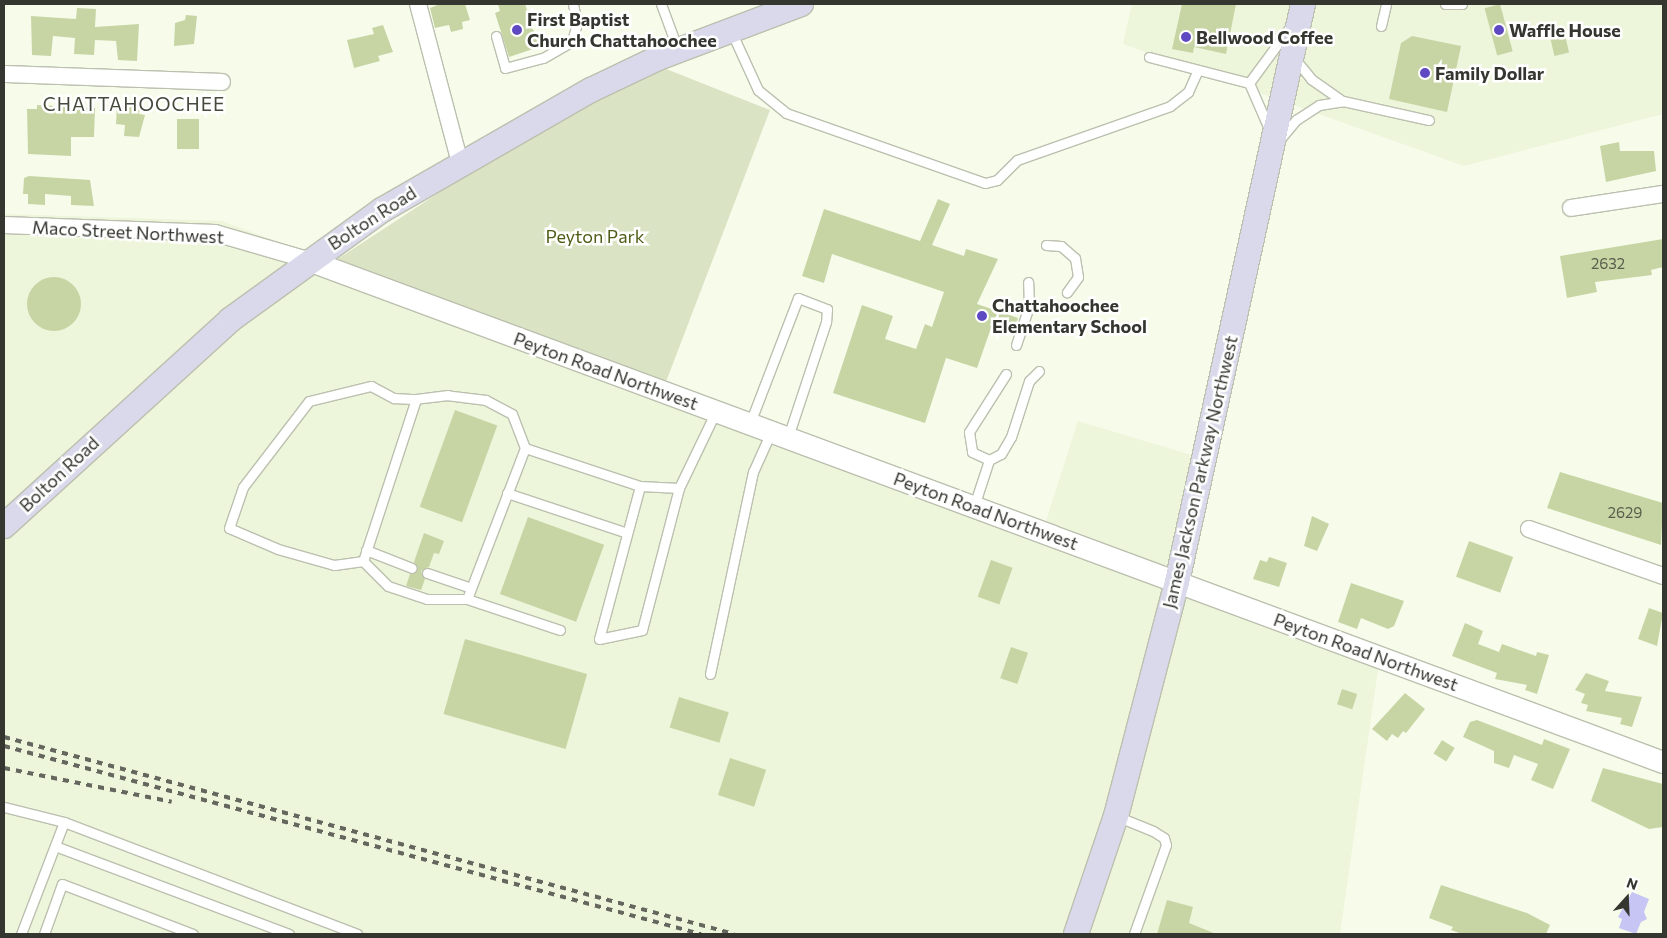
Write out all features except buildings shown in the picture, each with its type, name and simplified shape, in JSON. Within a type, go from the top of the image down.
[{"type":"main road","name":"Bolton Road","points":[[4,526],[157,382],[308,260],[460,163],[591,90],[678,50],[801,4]]},
{"type":"main road","name":"James Jackson Parkway Northwest","points":[[1076,934],[1116,816],[1177,582],[1301,9]]},
{"type":"street","points":[[418,4],[442,86],[460,163]]},
{"type":"street","points":[[4,74],[222,82]]},
{"type":"street","points":[[1571,208],[1663,194]]},
{"type":"street","name":"Maco Street Northwest","points":[[4,225],[214,233],[308,260]]},
{"type":"street","name":"Peyton Road Northwest","points":[[308,260],[1663,762]]},
{"type":"street","points":[[1529,529],[1663,576]]},
{"type":"lane","points":[[496,36],[505,68],[543,58],[572,41],[577,23],[573,4]]},
{"type":"lane","points":[[661,4],[678,50]]},
{"type":"lane","points":[[1445,4],[1463,7]]},
{"type":"lane","points":[[1380,26],[1386,5]]},
{"type":"lane","points":[[1249,83],[1301,9]]},
{"type":"lane","points":[[730,29],[758,90],[786,113],[985,183],[997,180],[1016,160],[1170,106],[1188,92],[1198,70]]},
{"type":"lane","points":[[1292,55],[1311,79],[1343,101]]},
{"type":"lane","points":[[1149,57],[1249,83]]},
{"type":"lane","points":[[1249,83],[1272,144],[1296,120],[1319,105],[1343,101],[1429,120]]},
{"type":"lane","points":[[1046,245],[1061,246],[1075,258],[1078,277],[1067,292]]},
{"type":"lane","points":[[1016,345],[1029,306],[1028,282]]},
{"type":"lane","points":[[710,674],[753,472],[779,435],[826,322],[827,309],[798,298],[750,424]]},
{"type":"lane","points":[[974,506],[989,460],[1001,454],[1011,437],[1029,380],[1039,371]]},
{"type":"lane","points":[[989,460],[972,452],[969,432],[1006,374]]},
{"type":"lane","points":[[363,561],[334,564],[278,549],[229,528],[243,487],[309,401],[371,386],[394,398],[416,399],[448,395],[486,400],[512,414],[525,448],[468,599]]},
{"type":"lane","points":[[363,561],[416,399]]},
{"type":"lane","points":[[640,486],[598,639],[642,630],[679,488],[716,411]]},
{"type":"lane","points":[[525,448],[640,486],[679,488]]},
{"type":"lane","points":[[507,493],[627,533]]},
{"type":"lane","points":[[366,550],[412,568]]},
{"type":"lane","points":[[363,561],[388,586],[427,598],[468,599],[560,630]]},
{"type":"lane","points":[[427,573],[471,588]]},
{"type":"lane","points":[[4,807],[64,822],[357,934]]},
{"type":"lane","points":[[1116,816],[1153,831],[1164,838],[1166,845],[1134,934]]},
{"type":"lane","points":[[21,934],[64,822]]},
{"type":"lane","points":[[55,846],[289,934]]},
{"type":"lane","points":[[44,934],[62,884],[194,934]]},
{"type":"shaded area","points":[[1132,4],[1663,4],[1663,114],[1464,166],[1123,44]]},
{"type":"shaded area","points":[[4,214],[222,221],[1043,530],[1078,421],[1208,460],[1188,586],[1380,656],[1340,934],[4,934]]},
{"type":"green space","name":"Peyton Park","points":[[656,65],[770,110],[664,387],[333,262],[466,175]]},
{"type":"water","points":[[1632,892],[1649,899],[1644,912],[1647,919],[1641,922],[1636,934],[1619,928],[1622,919],[1618,917]]},
{"type":"railway","points":[[4,737],[734,934]]},
{"type":"railway","points":[[4,746],[701,934]]},
{"type":"railway","points":[[4,768],[172,802]]},
{"type":"place","name":"First Baptist Church Chattahoochee","points":[[517,30]]},
{"type":"place","name":"Waffle House","points":[[1499,30]]},
{"type":"place","name":"Bellwood Coffee","points":[[1186,37]]},
{"type":"place","name":"Family Dollar","points":[[1425,73]]},
{"type":"place","name":"Chattahoochee Elementary School","points":[[982,316]]},
{"type":"district","name":"CHATTAHOOCHEE","points":[[134,104]]}]
